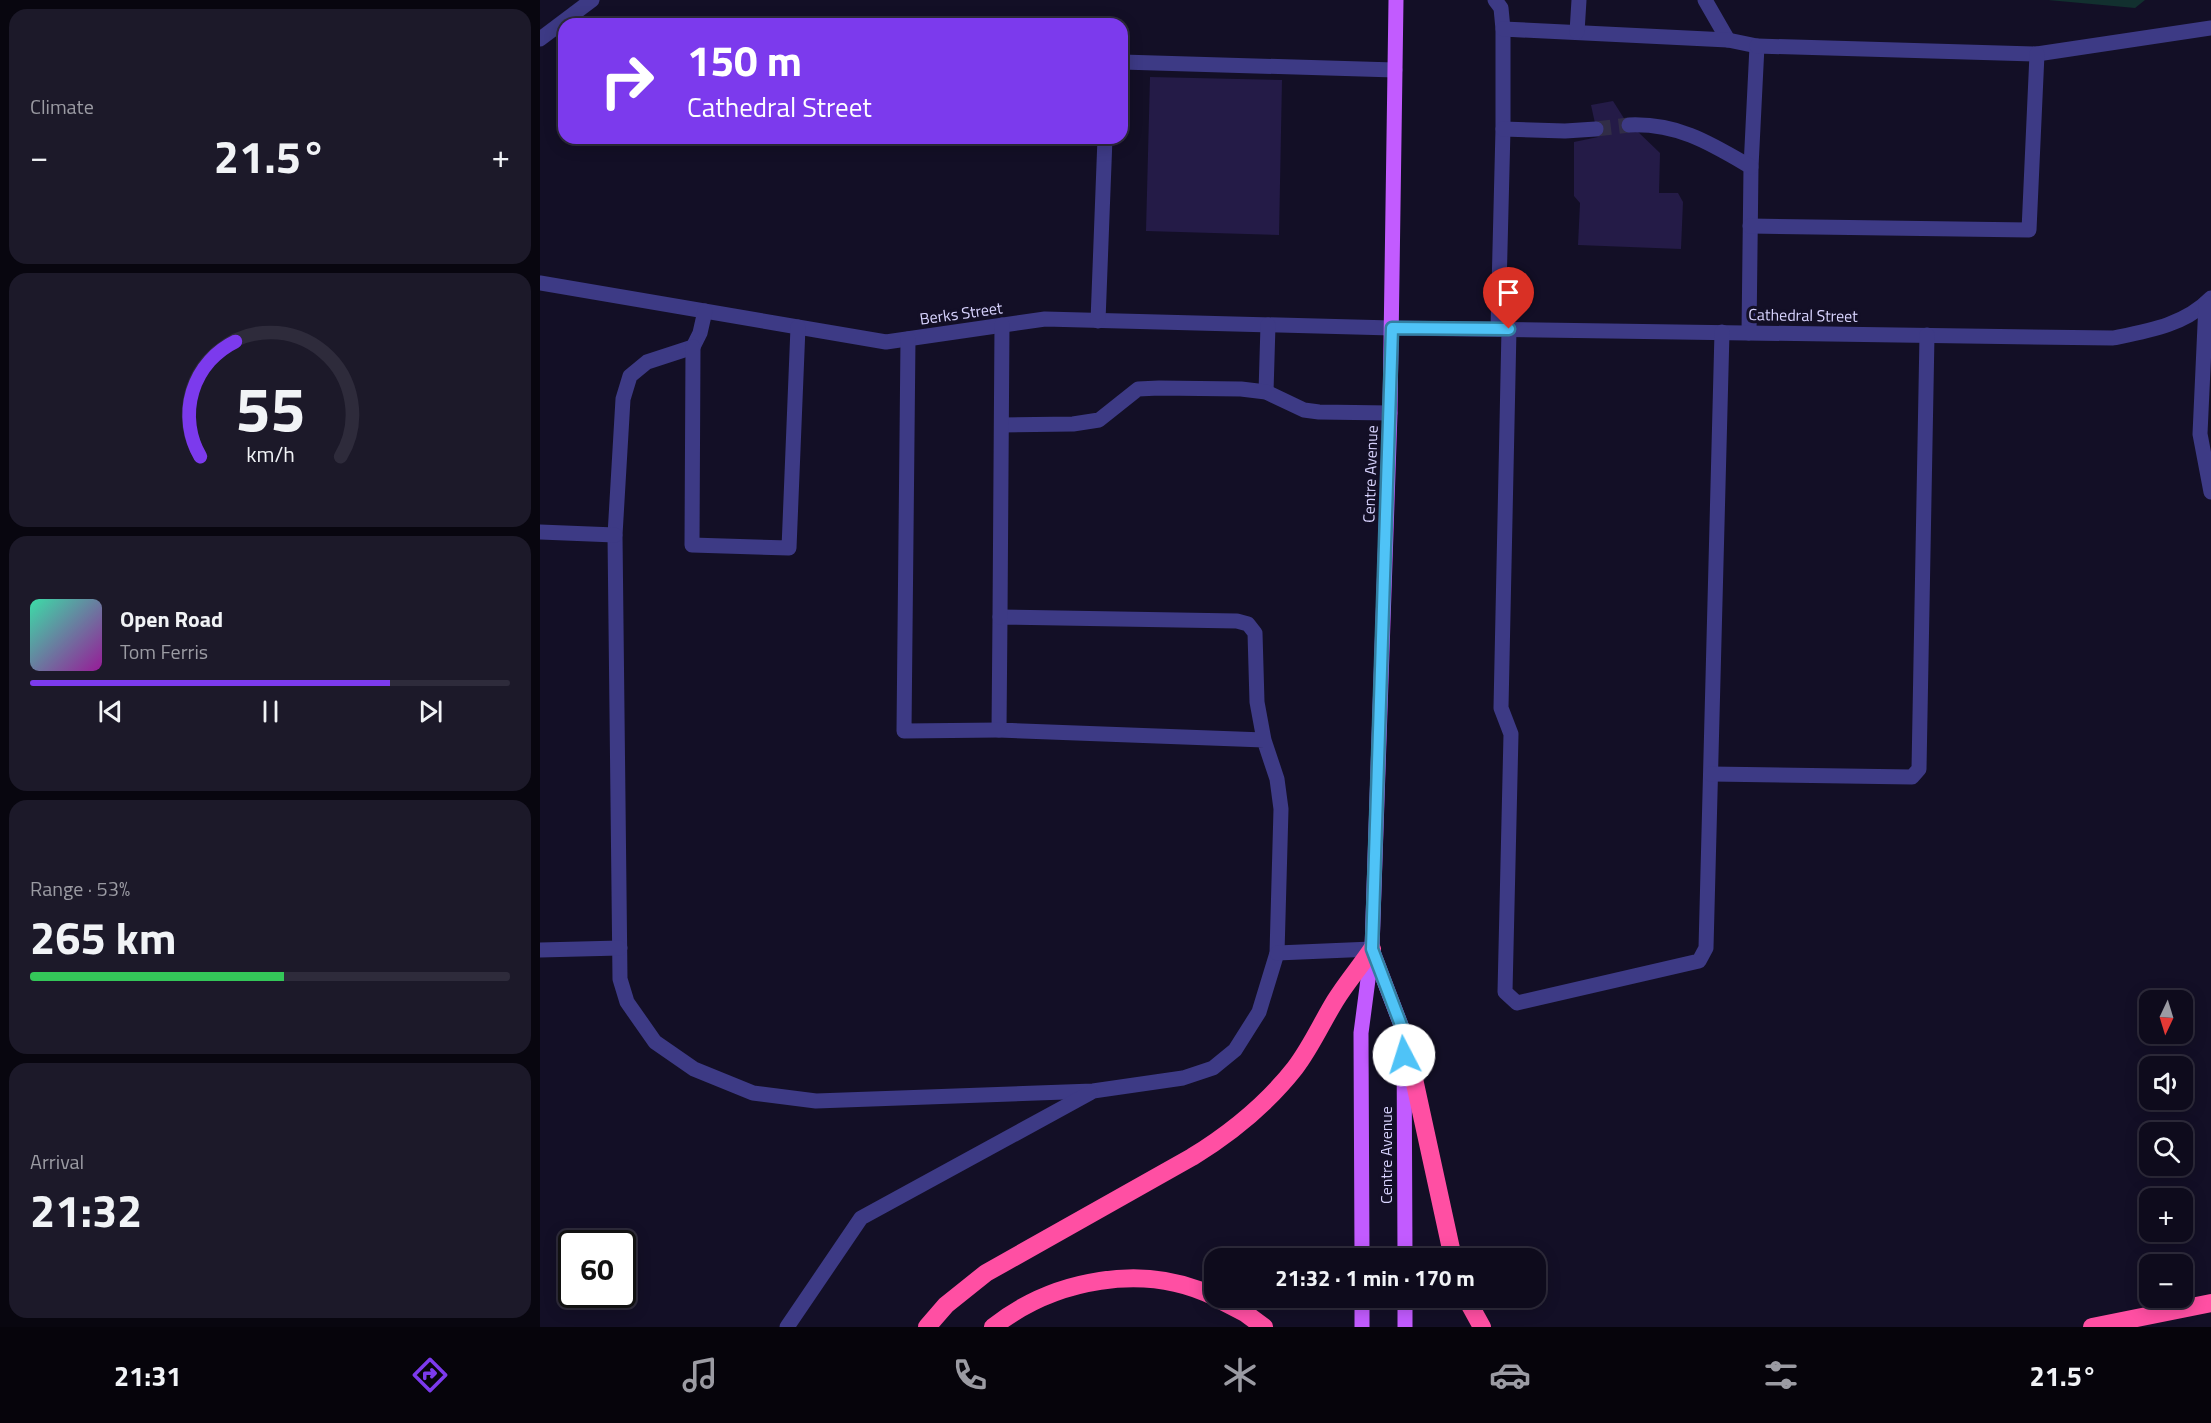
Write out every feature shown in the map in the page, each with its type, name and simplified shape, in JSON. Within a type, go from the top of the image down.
[{"type":"highway","points":[[927,1327],[946,1305],[986,1274],[1192,1157],[1220,1140],[1247,1119],[1271,1096],[1294,1068],[1316,1037],[1335,1002],[1372,949]]},
{"type":"highway","points":[[1404,1033],[1452,1248]]},
{"type":"highway","points":[[993,1327],[1048,1294],[1088,1282],[1129,1278],[1170,1282],[1204,1293]]},
{"type":"highway","points":[[2092,1327],[2211,1303]]},
{"type":"highway","points":[[1236,1308],[1264,1327]]},
{"type":"highway","points":[[1472,1308],[1482,1327]]},
{"type":"main road","name":"Centre Avenue","points":[[1362,1248],[1361,1033],[1372,949],[1390,413],[1396,0]]},
{"type":"main road","name":"Centre Avenue","points":[[1372,949],[1404,1033],[1405,1248]]},
{"type":"main road","points":[[1362,1308],[1362,1327]]},
{"type":"main road","points":[[1405,1308],[1405,1327]]},
{"type":"street","points":[[568,18],[592,0]]},
{"type":"street","points":[[1495,0],[1501,8],[1503,29],[1504,329],[1501,708],[1511,734],[1505,992],[1517,1003],[1699,961],[1706,948],[1722,332]]},
{"type":"street","points":[[1577,32],[1579,0]]},
{"type":"street","points":[[1705,0],[1728,40]]},
{"type":"street","points":[[540,39],[558,26]]},
{"type":"street","points":[[1503,29],[1728,40],[1758,46],[2037,54],[2211,28]]},
{"type":"street","points":[[1749,333],[1751,167],[1758,46]]},
{"type":"street","points":[[1750,226],[2028,230],[2037,54]]},
{"type":"street","points":[[1128,62],[1395,70]]},
{"type":"street","points":[[1629,125],[1647,124],[1692,134],[1751,167]]},
{"type":"street","points":[[1503,129],[1565,131],[1596,129]]},
{"type":"street","points":[[1098,321],[1105,144]]},
{"type":"street","name":"Berks Street","points":[[540,283],[886,342],[1045,319],[1392,328]]},
{"type":"street","points":[[2209,301],[2200,434],[2211,492]]},
{"type":"street","name":"Cathedral Street","points":[[1392,328],[2113,338],[2155,330],[2179,320],[2209,301]]},
{"type":"street","points":[[705,311],[700,333],[693,346],[692,545],[789,548],[798,327]]},
{"type":"street","points":[[999,730],[1002,325]]},
{"type":"street","points":[[1266,392],[1268,325]]},
{"type":"street","points":[[1711,774],[1912,777],[1919,769],[1927,335]]},
{"type":"street","points":[[908,339],[904,731],[999,730],[1264,740]]},
{"type":"street","points":[[693,346],[647,362],[630,376],[623,399],[615,535],[620,979],[627,1002],[655,1042],[694,1070],[753,1093],[816,1101],[1093,1091],[1183,1078],[1213,1068],[1235,1050],[1259,1012],[1277,953],[1281,809],[1277,779],[1264,740],[1257,702],[1254,633],[1248,624],[1237,621],[1000,617]]},
{"type":"street","points":[[1002,424],[1073,424],[1099,420],[1137,389],[1159,387],[1241,389],[1266,392],[1304,410],[1390,413]]},
{"type":"street","points":[[540,532],[615,535]]},
{"type":"street","points":[[540,950],[620,948]]},
{"type":"street","points":[[1277,953],[1372,949]]},
{"type":"street","points":[[787,1327],[861,1218],[1093,1091]]},
{"type":"green space","points":[[2048,0],[2145,0],[2135,8]]},
{"type":"building","points":[[1150,77],[1282,80],[1279,235],[1146,231]]},
{"type":"building","points":[[1613,101],[1632,131],[1636,130],[1660,153],[1659,193],[1678,193],[1683,202],[1681,249],[1578,245],[1580,203],[1574,196],[1574,142],[1598,137],[1591,105]]},
{"type":"tunnel","points":[[1596,129],[1629,125]]},
{"type":"route","points":[[1404,1055],[1404,1033],[1372,949],[1392,328],[1509,329]]}]
